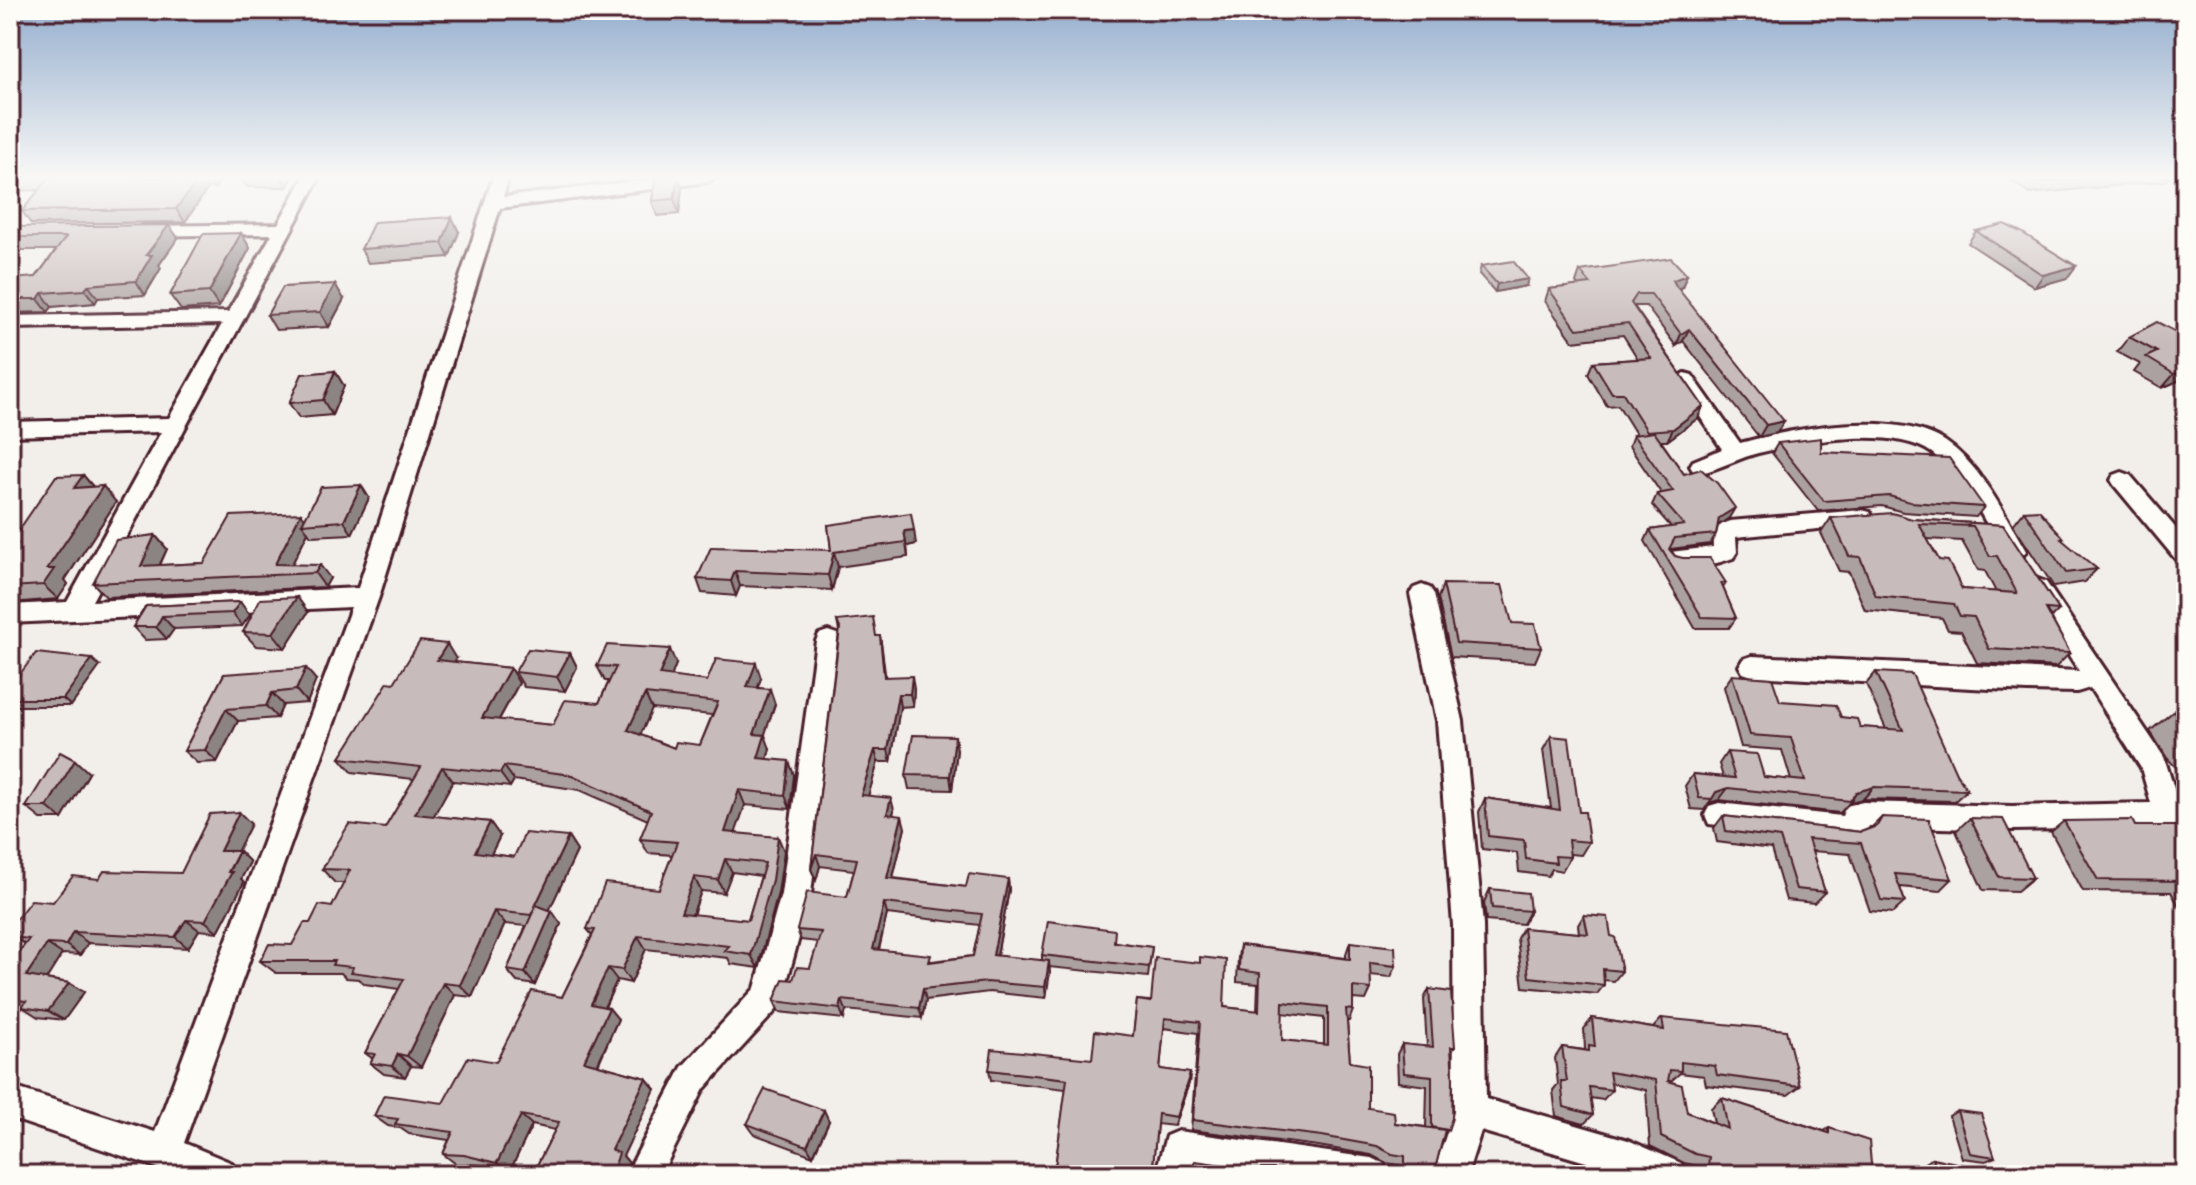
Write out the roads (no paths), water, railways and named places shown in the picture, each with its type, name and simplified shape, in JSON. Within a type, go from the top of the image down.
[{"type":"street","points":[[74,611],[281,232]]},
{"type":"street","points":[[164,1152],[367,597],[483,232]]},
{"type":"street","points":[[10,322],[235,318]]},
{"type":"street","points":[[1674,364],[1736,453]]},
{"type":"street","points":[[1779,416],[1798,440]]},
{"type":"street","points":[[10,429],[177,425]]},
{"type":"street","points":[[1701,466],[1762,444],[1886,430],[1914,433],[1939,447],[1965,476],[2154,765],[2166,808],[2186,840]]},
{"type":"street","points":[[2122,480],[2186,556]]},
{"type":"street","points":[[1678,558],[1714,556],[1725,552],[1724,535],[1730,529],[1882,517]]},
{"type":"street","points":[[1972,527],[1999,529]]},
{"type":"street","points":[[1422,594],[1450,721],[1468,925],[1470,1111],[1450,1175]]},
{"type":"street","points":[[10,614],[367,597]]},
{"type":"street","points":[[643,1175],[693,1078],[768,996],[796,894],[828,641]]},
{"type":"street","points":[[1752,666],[2052,682],[2077,682],[2096,676]]},
{"type":"street","points":[[1719,815],[1851,829],[1855,826],[1856,815],[1863,814],[2012,818],[2147,816],[2166,808]]},
{"type":"street","points":[[10,1102],[164,1152],[220,1175]]},
{"type":"street","points":[[1470,1111],[1628,1157],[1669,1175]]},
{"type":"street","points":[[1172,1175],[1178,1148],[1371,1175]]}]
